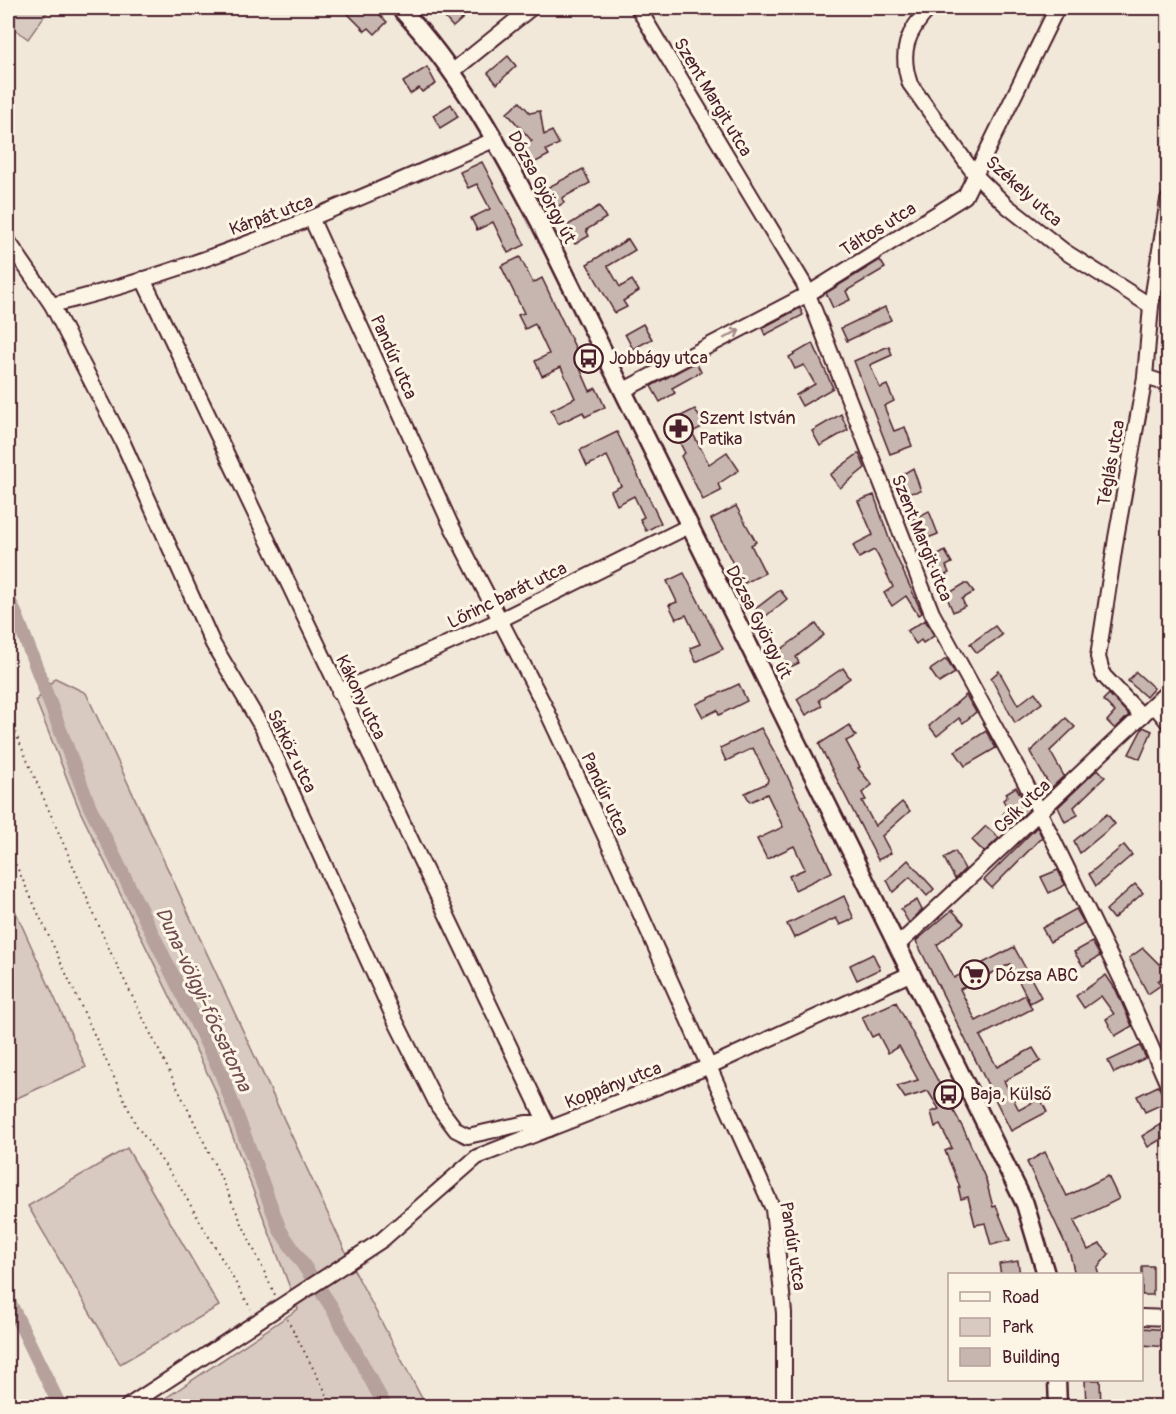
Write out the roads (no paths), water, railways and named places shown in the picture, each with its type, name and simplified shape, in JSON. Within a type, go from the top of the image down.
[{"type":"main road","name":"Dózsa György út","points":[[400,8],[453,71],[496,139],[624,390],[688,526],[1026,1204],[1045,1273]]},
{"type":"main road","points":[[1057,1381],[1058,1407]]},
{"type":"street","points":[[453,71],[531,8]]},
{"type":"street","name":"Szent Margit utca","points":[[638,8],[808,294],[932,613],[1040,814],[1123,983],[1168,1085]]},
{"type":"street","name":"Székely utca","points":[[930,8],[907,36],[904,67],[910,84],[976,176],[1007,206],[1064,250],[1151,306]]},
{"type":"street","name":"Táltos utca","points":[[624,390],[808,294],[964,196],[976,176],[1057,8]]},
{"type":"street","name":"Kárpát utca","points":[[52,305],[106,292],[312,220],[496,139]]},
{"type":"street","name":"Téglás utca","points":[[1142,716],[1103,675],[1099,668],[1098,657],[1116,538],[1145,377],[1151,306],[1168,200]]},
{"type":"street","name":"Pandúr utca","points":[[312,220],[450,523],[549,716],[710,1066],[772,1209],[784,1313],[784,1407]]},
{"type":"street","points":[[8,241],[52,305]]},
{"type":"street","name":"Kákony utca","points":[[142,279],[547,1126]]},
{"type":"street","name":"Sárköz utca","points":[[52,305],[123,443],[213,644],[263,729],[394,1018],[438,1106],[456,1130],[468,1136],[526,1123],[547,1126]]},
{"type":"street","points":[[1145,377],[1168,384]]},
{"type":"street","name":"Lőrinc barát utca","points":[[339,692],[500,620],[688,526]]},
{"type":"street","name":"Csík utca","points":[[898,945],[1040,814],[1168,691]]},
{"type":"street","points":[[1154,705],[1168,722]]},
{"type":"street","name":"Koppány utca","points":[[128,1407],[382,1240],[477,1158],[547,1126],[710,1066],[912,973]]},
{"type":"street","points":[[1143,1317],[1168,1318]]},
{"type":"waterway","name":"Duna-völgyi-főcsatorna","points":[[8,598],[89,805],[221,1073],[280,1230],[331,1306],[385,1406]]},
{"type":"waterway","points":[[8,1299],[60,1406]]},
{"type":"place","name":"Jobbágy utca","points":[[588,358]]},
{"type":"place","name":"Szent István Patika","points":[[678,428]]},
{"type":"place","name":"Dózsa ABC","points":[[974,975]]},
{"type":"place","name":"Baja, Külső","points":[[949,1094]]}]
